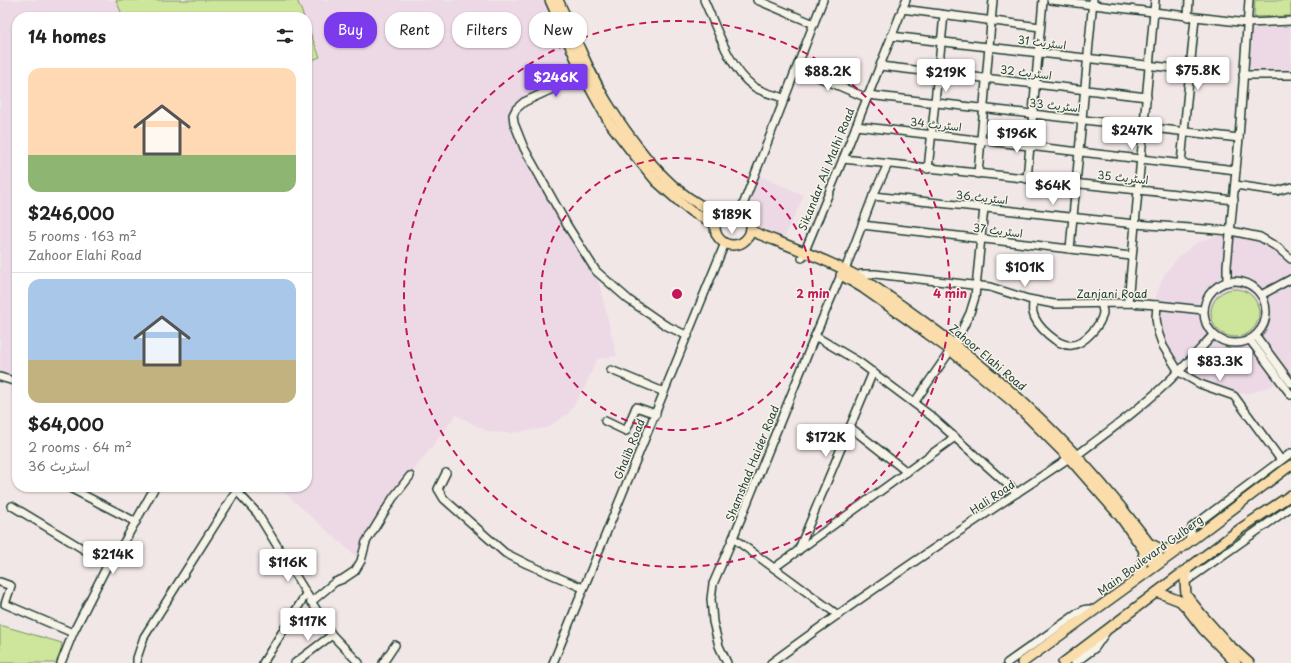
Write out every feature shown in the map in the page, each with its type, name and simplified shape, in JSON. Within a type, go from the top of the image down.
[{"type":"main road","points":[[550,0],[587,73],[634,142],[660,174],[682,194],[696,204],[720,214]]},
{"type":"main road","points":[[558,0],[587,73],[609,122],[656,181],[692,212],[715,224]]},
{"type":"main road","points":[[730,209],[741,210],[750,219],[752,225],[750,233],[742,243],[731,245],[720,240],[715,230],[715,224],[720,214],[730,209]]},
{"type":"main road","name":"Zahoor Elahi Road","points":[[750,233],[843,273],[858,277],[888,296],[953,347],[1073,457],[1090,470],[1159,564]]},
{"type":"main road","name":"Zahoor Elahi Road","points":[[843,273],[872,294],[953,347]]},
{"type":"main road","name":"Main Boulevard Gulberg","points":[[1022,663],[1180,549],[1291,465]]},
{"type":"main road","points":[[1063,663],[1240,529],[1291,493]]},
{"type":"main road","points":[[1136,580],[1142,566],[1146,547],[1180,549]]},
{"type":"main road","points":[[1187,569],[1185,582],[1186,595],[1227,643],[1249,663]]},
{"type":"main road","points":[[1157,592],[1180,601],[1203,629],[1236,663]]},
{"type":"street","points":[[704,0],[736,68],[744,78],[754,87],[765,93],[785,99]]},
{"type":"street","points":[[757,0],[814,24]]},
{"type":"street","points":[[741,210],[823,2],[815,0]]},
{"type":"street","name":"Sikandar Ali Malhi Road","points":[[803,255],[906,0]]},
{"type":"street","points":[[978,174],[993,0]]},
{"type":"street","points":[[1027,179],[1043,0]]},
{"type":"street","points":[[1052,0],[1093,2],[1154,12],[1247,23],[1291,21]]},
{"type":"street","points":[[1128,303],[1155,0]]},
{"type":"street","points":[[1181,163],[1190,70],[1191,17],[1189,0]]},
{"type":"street","points":[[1227,282],[1227,266],[1234,200],[1249,0]]},
{"type":"street","points":[[1070,249],[1093,2]]},
{"type":"street","points":[[902,9],[1040,27]]},
{"type":"street","points":[[928,169],[944,15]]},
{"type":"street","name":"اسٹریٹ 31","points":[[891,36],[1190,70]]},
{"type":"street","name":"اسٹریٹ 32","points":[[880,66],[1147,97]]},
{"type":"street","name":"اسٹریٹ 33","points":[[797,68],[868,97],[983,108],[1239,138]]},
{"type":"street","points":[[587,73],[524,102],[516,109],[513,115],[514,123],[524,148],[567,226],[596,271],[629,300],[664,325],[688,336]]},
{"type":"street","points":[[1243,75],[1291,75]]},
{"type":"street","name":"اسٹریٹ 34","points":[[856,126],[1236,170]]},
{"type":"street","name":"اسٹریٹ 35","points":[[843,159],[1234,200]]},
{"type":"street","name":"Shamshad Haider Road","points":[[727,663],[719,646],[713,622],[711,599],[713,584],[815,336],[843,273],[873,196],[888,164]]},
{"type":"street","points":[[1235,184],[1277,191],[1291,186]]},
{"type":"street","name":"اسٹریٹ 36","points":[[873,196],[1073,218],[1231,231],[1260,237],[1277,247],[1291,259]]},
{"type":"street","points":[[914,403],[953,347],[970,313],[974,297],[984,208]]},
{"type":"street","name":"اسٹریٹ 37","points":[[862,224],[1132,256]]},
{"type":"street","name":"Ghalib Road","points":[[553,663],[726,244]]},
{"type":"street","name":"Zanjani Road","points":[[858,277],[861,274],[875,274],[998,289],[1033,301],[1054,304],[1128,303],[1203,310]]},
{"type":"street","points":[[1261,295],[1291,279]]},
{"type":"street","points":[[1237,281],[1246,283],[1255,288],[1261,295],[1264,302],[1266,316],[1264,323],[1253,338],[1243,343],[1235,344],[1224,342],[1213,335],[1204,321],[1203,310],[1210,292],[1221,284],[1227,282],[1237,281]]},
{"type":"street","points":[[1033,301],[1033,313],[1036,321],[1044,331],[1055,340],[1072,346],[1083,341],[1099,324],[1103,313],[1101,304]]},
{"type":"street","points":[[1157,305],[1156,318],[1158,332],[1163,346],[1179,372],[1200,384],[1234,396],[1281,460]]},
{"type":"street","name":"Hali Road","points":[[774,662],[838,615],[1017,493],[1073,457],[1130,414],[1179,372],[1213,335]]},
{"type":"street","points":[[815,336],[859,362],[931,416],[1017,493]]},
{"type":"street","points":[[1253,338],[1291,383]]},
{"type":"street","points":[[1253,338],[1291,395]]},
{"type":"street","points":[[611,370],[664,392]]},
{"type":"street","points":[[798,551],[873,372]]},
{"type":"street","points":[[0,377],[12,381]]},
{"type":"street","points":[[605,422],[626,431],[636,407],[656,414]]},
{"type":"street","points":[[850,427],[907,472]]},
{"type":"street","points":[[774,568],[955,437]]},
{"type":"street","points":[[1189,542],[1192,527],[1291,453]]},
{"type":"street","points":[[446,473],[438,489],[444,499],[505,553],[583,588]]},
{"type":"street","points":[[311,602],[335,582],[343,579],[354,571],[361,561],[366,542],[372,531],[393,498],[410,476]]},
{"type":"street","points":[[78,492],[136,522]]},
{"type":"street","points":[[61,663],[73,633],[108,564],[118,554],[152,492]]},
{"type":"street","points":[[137,663],[144,636],[233,492]]},
{"type":"street","points":[[238,492],[257,513],[332,635],[359,663]]},
{"type":"street","points":[[12,506],[108,564]]},
{"type":"street","points":[[1185,582],[1291,507]]},
{"type":"street","points":[[733,538],[838,615]]},
{"type":"street","points":[[0,582],[11,586],[5,604],[73,633]]},
{"type":"street","points":[[263,663],[306,594]]},
{"type":"street","points":[[1007,663],[1078,613],[1086,609],[1095,610]]},
{"type":"street","points":[[1075,663],[1096,648],[1107,630]]},
{"type":"street","points":[[295,663],[332,635]]},
{"type":"street","points":[[384,663],[395,645]]},
{"type":"shaded area","points":[[0,0],[555,0],[560,12],[529,12],[529,48],[576,48],[588,74],[516,109],[514,123],[596,271],[617,356],[597,359],[585,387],[568,414],[547,428],[511,433],[489,432],[456,415],[393,498],[366,542],[361,561],[284,492],[312,492],[312,12],[12,12],[12,381],[0,377]]},
{"type":"shaded area","points":[[1291,25],[1291,71],[1286,72],[1248,69],[1250,27]]},
{"type":"shaded area","points":[[760,176],[804,195],[784,238],[755,225],[746,208]]},
{"type":"shaded area","points":[[1240,233],[1263,237],[1291,256],[1291,373],[1273,385],[1252,393],[1229,394],[1207,389],[1171,362],[1155,319],[1156,296],[1164,275],[1178,257],[1196,243],[1218,235]]},
{"type":"green space","points":[[116,0],[297,0],[302,12],[121,12]]},
{"type":"green space","points":[[1255,0],[1291,0],[1291,16],[1254,17]]},
{"type":"green space","points":[[312,37],[320,57],[312,60]]},
{"type":"green space","points":[[1230,289],[1240,289],[1252,296],[1259,308],[1259,318],[1252,330],[1240,337],[1230,337],[1222,333],[1215,326],[1211,318],[1211,308],[1215,300],[1222,293]]},
{"type":"green space","points":[[0,625],[62,643],[59,663],[0,663]]}]
